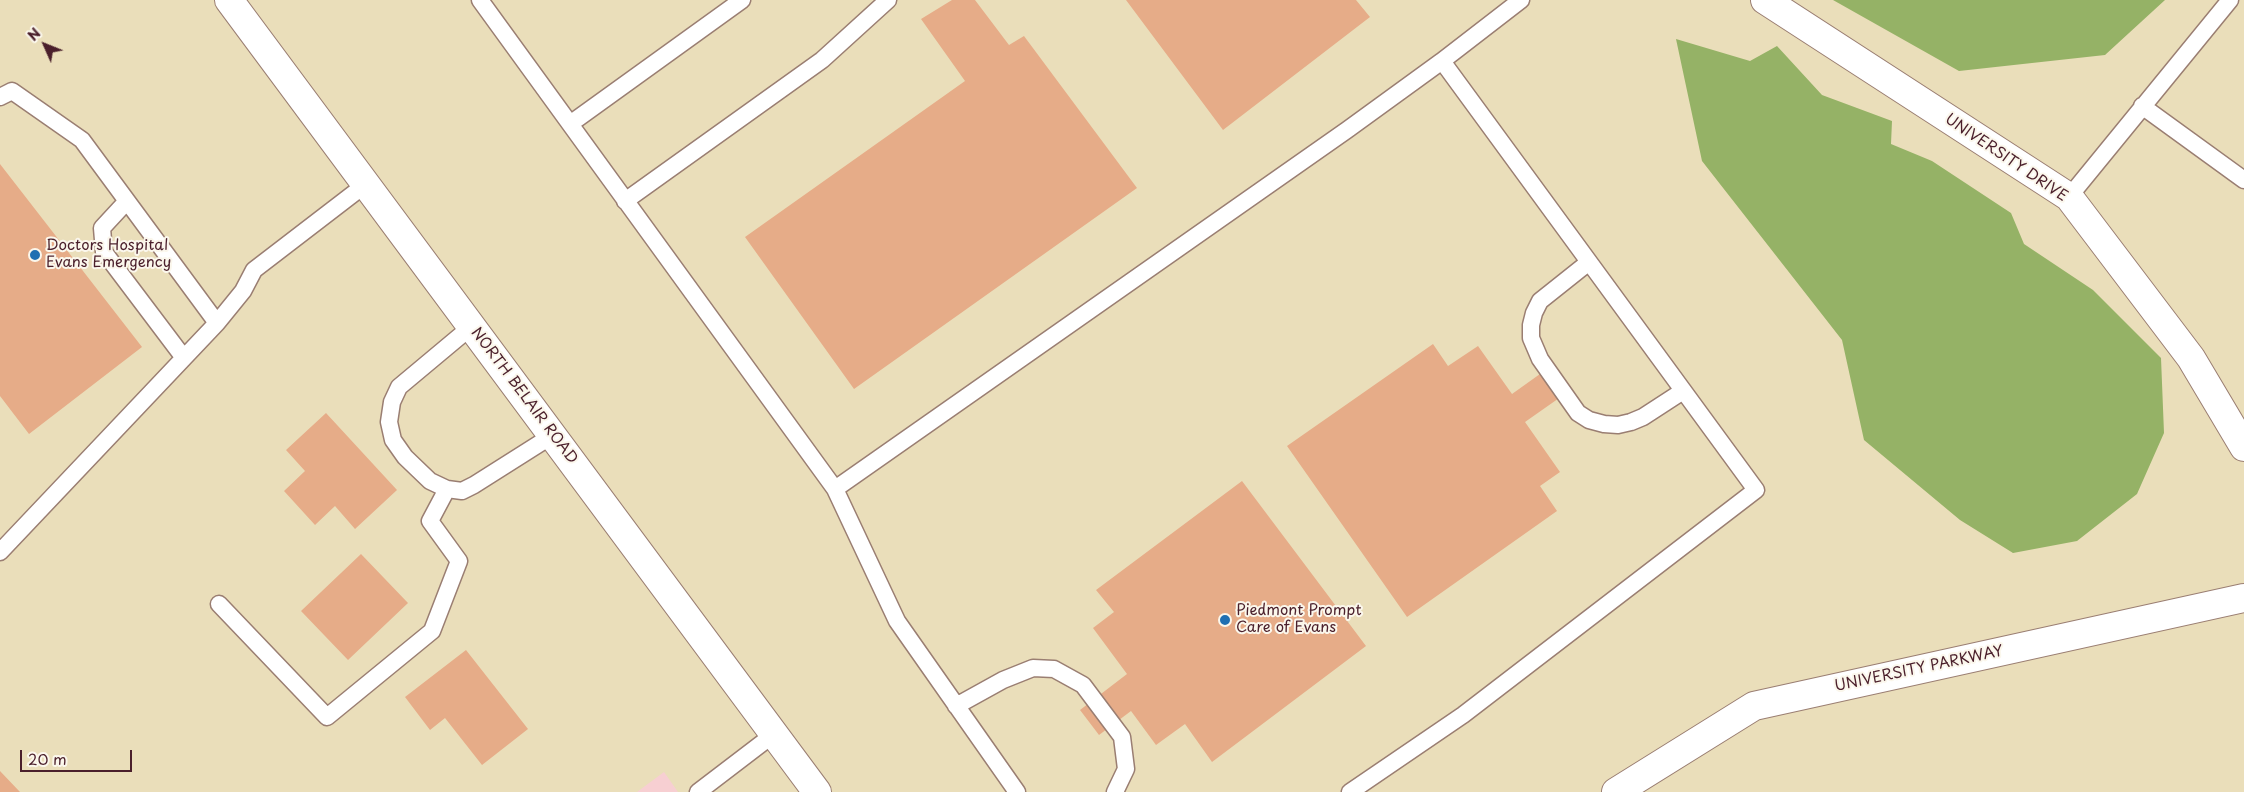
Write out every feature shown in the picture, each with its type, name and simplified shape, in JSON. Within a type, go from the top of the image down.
[{"type":"street","name":"NORTH BELAIR ROAD","points":[[229,0],[817,792]]},
{"type":"street","name":"UNIVERSITY DRIVE","points":[[1765,0],[2069,197],[2191,358],[2244,447]]},
{"type":"street","name":"UNIVERSITY PARKWAY","points":[[1616,792],[1754,706],[2244,598]]},
{"type":"lane","points":[[480,0],[835,489],[897,621],[1017,792]]},
{"type":"lane","points":[[570,124],[742,0]]},
{"type":"lane","points":[[625,201],[822,60],[888,0]]},
{"type":"lane","points":[[835,489],[1442,61],[1522,0]]},
{"type":"lane","points":[[2069,197],[2230,0]]},
{"type":"lane","points":[[1350,792],[1463,715],[1756,490],[1442,61]]},
{"type":"lane","points":[[0,97],[12,91],[82,140],[218,323]]},
{"type":"lane","points":[[2142,106],[2244,180]]},
{"type":"lane","points":[[3,542],[218,323],[244,292],[254,270],[366,184]]},
{"type":"lane","points":[[127,201],[102,228],[104,252],[184,358]]},
{"type":"lane","points":[[1589,262],[1540,301],[1534,313],[1531,326],[1531,338],[1540,359],[1578,413],[1590,420],[1618,425],[1642,417],[1683,391]]},
{"type":"lane","points":[[472,326],[399,387],[392,402],[388,422],[393,440],[405,457],[430,481],[447,489],[462,490],[474,485],[553,435]]},
{"type":"lane","points":[[219,604],[327,717],[432,631],[460,561],[430,521],[447,489]]},
{"type":"lane","points":[[956,706],[1003,680],[1033,668],[1054,668],[1083,685],[1122,737],[1126,769],[1115,792]]},
{"type":"lane","points":[[698,792],[774,734]]},
{"type":"shaded area","points":[[664,772],[678,792],[637,792]]},
{"type":"green space","points":[[1833,0],[2165,0],[2105,55],[1959,71]]},
{"type":"green space","points":[[1676,39],[1750,61],[1777,46],[1822,95],[1892,121],[1891,144],[1932,161],[2011,213],[2024,244],[2093,290],[2161,358],[2164,433],[2137,494],[2077,541],[2013,553],[1960,520],[1864,440],[1842,340],[1702,161]]},
{"type":"building","points":[[952,0],[975,0],[1009,45],[1024,36],[1137,188],[854,389],[745,237],[965,81],[921,19]]},
{"type":"building","points":[[1126,0],[1356,0],[1370,17],[1223,130]]},
{"type":"building","name":"Doctors Hospital Evans Emergency","points":[[0,164],[142,347],[29,434],[0,396]]},
{"type":"building","points":[[1433,344],[1448,366],[1478,346],[1512,394],[1554,364],[1572,389],[1525,422],[1560,472],[1540,486],[1557,511],[1407,617],[1287,446]]},
{"type":"building","points":[[326,413],[397,490],[355,529],[335,506],[315,525],[284,491],[305,471],[286,450]]},
{"type":"building","name":"Piedmont Prompt Care of Evans","points":[[1242,481],[1366,646],[1212,762],[1185,724],[1156,745],[1131,711],[1099,735],[1080,710],[1127,674],[1093,628],[1114,612],[1096,590]]},
{"type":"building","points":[[361,554],[408,603],[348,660],[301,611]]},
{"type":"building","points":[[466,650],[528,729],[482,765],[445,718],[430,730],[405,697]]},
{"type":"building","points":[[0,771],[20,792],[0,792]]},
{"type":"place","name":"Doctors Hospital Evans Emergency","points":[[35,255]]},
{"type":"place","name":"Piedmont Prompt Care of Evans","points":[[1225,620]]}]
